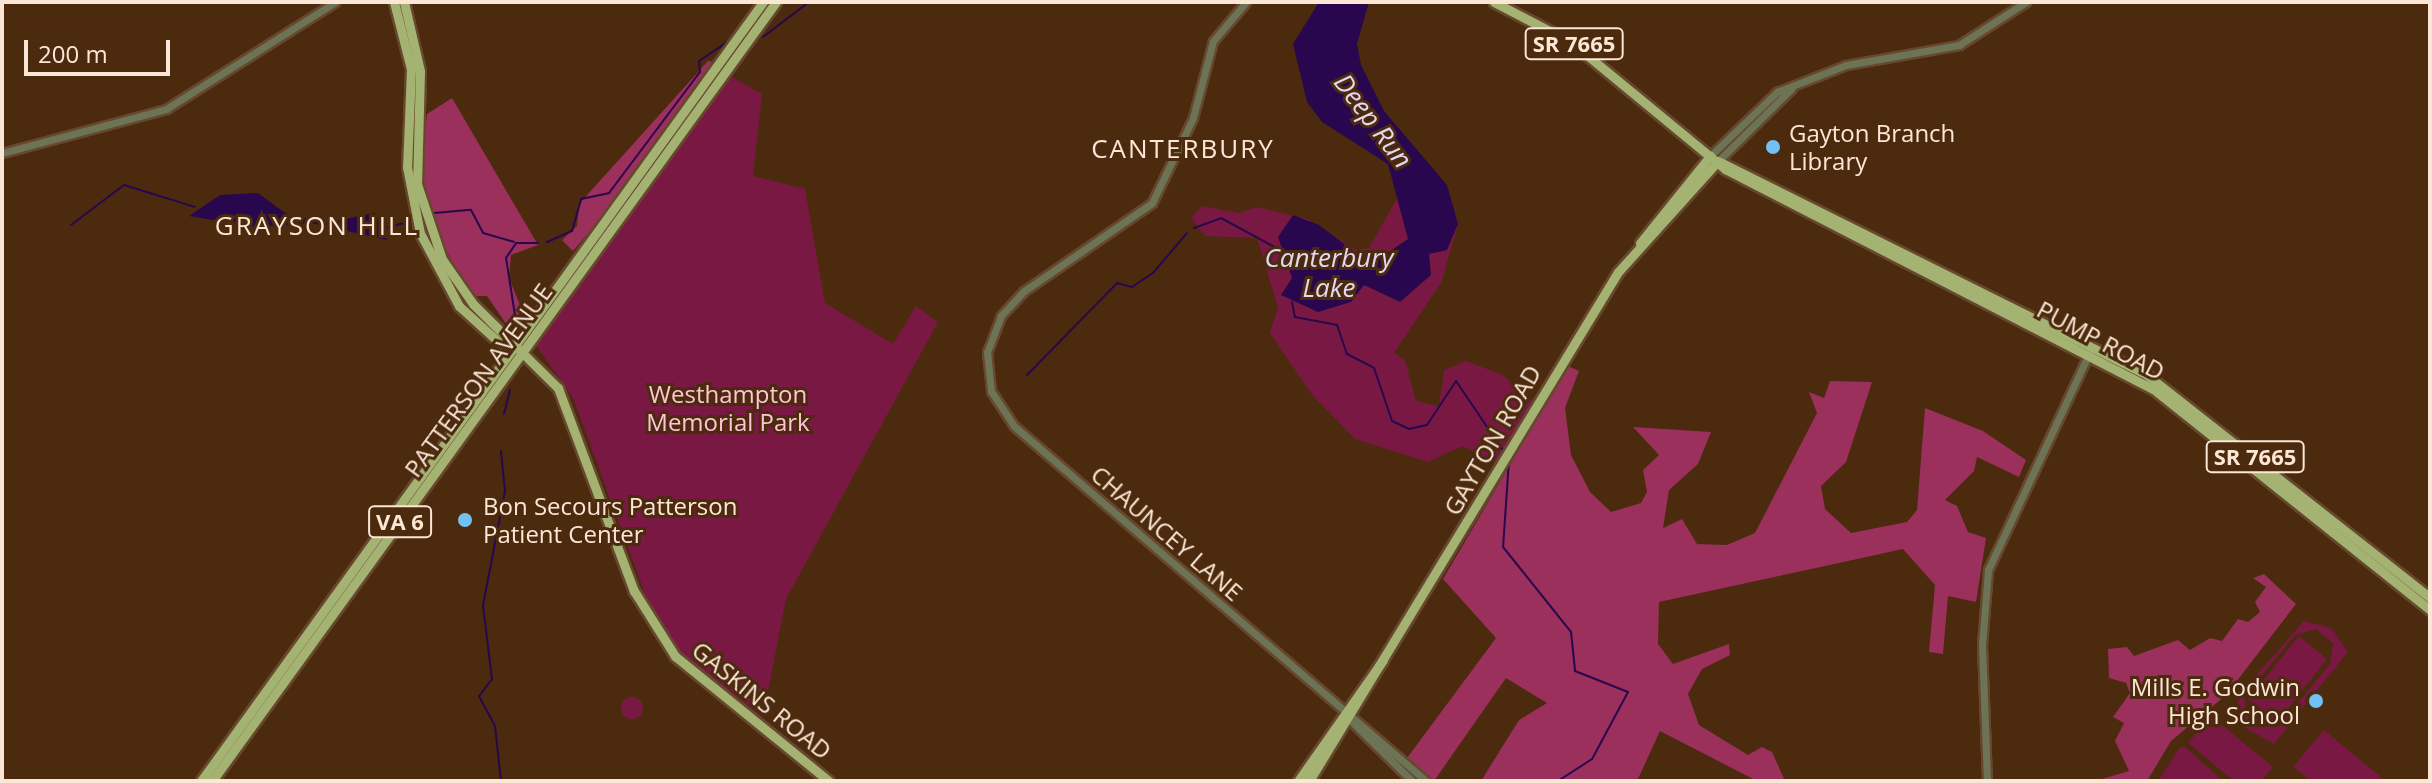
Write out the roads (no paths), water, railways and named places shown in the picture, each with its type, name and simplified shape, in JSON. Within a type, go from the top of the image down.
[{"type":"main road","points":[[394,2],[411,69],[407,167],[420,233],[459,306],[503,346],[513,345]]},
{"type":"main road","points":[[404,2],[419,59],[415,162],[426,224],[461,289],[513,345]]},
{"type":"main road","name":"PATTERSON AVENUE","points":[[201,781],[763,2]]},
{"type":"main road","name":"PATTERSON AVENUE","points":[[212,781],[776,2]]},
{"type":"main road","name":"PUMP ROAD","points":[[1494,2],[1571,42],[1714,158],[2179,396],[2430,598]]},
{"type":"main road","name":"GAYTON ROAD","points":[[1298,781],[1383,660],[1557,367],[1640,243],[1714,158]]},
{"type":"main road","name":"GASKINS ROAD","points":[[513,345],[545,369],[566,402],[634,591],[675,656],[829,781]]},
{"type":"main road","name":"PUMP ROAD","points":[[2091,350],[2177,405],[2430,610]]},
{"type":"main road","name":"GAYTON ROAD","points":[[1309,781],[1344,715]]},
{"type":"street","points":[[2,153],[166,109],[335,2]]},
{"type":"street","name":"CHAUNCEY LANE","points":[[1246,2],[1213,41],[1199,100],[1157,197],[1122,230],[1017,297],[993,330],[987,372],[994,400],[1014,426],[1344,715]]},
{"type":"street","name":"GAYTON ROAD","points":[[1714,158],[1791,89],[1846,65],[1959,45],[2026,2]]},
{"type":"street","points":[[1987,781],[1982,622],[1988,570],[2001,529],[2091,350]]},
{"type":"street","points":[[1344,715],[1412,781]]},
{"type":"street","points":[[1344,715],[1426,781]]},
{"type":"water","name":"Canterbury Lake","points":[[1319,2],[1369,2],[1357,44],[1361,65],[1384,111],[1447,185],[1458,224],[1447,250],[1429,254],[1431,275],[1400,302],[1364,285],[1351,302],[1318,312],[1281,295],[1292,278],[1278,237],[1293,215],[1319,225],[1371,264],[1408,239],[1388,164],[1322,122],[1307,102],[1293,44]]},
{"type":"water","points":[[258,193],[285,213],[324,223],[375,213],[387,240],[311,223],[255,227],[189,216],[220,195]]},
{"type":"waterway","points":[[763,37],[809,2]]},
{"type":"waterway","points":[[547,242],[572,231],[581,199],[609,193],[700,72],[699,61],[729,41]]},
{"type":"waterway","points":[[71,225],[124,185],[195,207]]},
{"type":"waterway","points":[[434,213],[471,210],[483,233],[514,242]]},
{"type":"waterway","points":[[1194,228],[1221,218],[1280,250]]},
{"type":"waterway","points":[[384,228],[404,223]]},
{"type":"waterway","points":[[1027,375],[1117,283],[1132,287],[1153,273],[1187,233]]},
{"type":"waterway","points":[[517,328],[506,258],[516,243],[538,243]]},
{"type":"waterway","name":"Deep Run","points":[[1292,302],[1295,317],[1337,325],[1347,354],[1374,368],[1392,421],[1409,429],[1427,425],[1456,381],[1502,449]]},
{"type":"waterway","points":[[504,414],[510,390]]},
{"type":"waterway","points":[[501,451],[505,491],[483,605],[492,679],[479,696],[495,726],[501,781]]},
{"type":"waterway","name":"Deep Run","points":[[1509,460],[1503,547],[1571,632],[1575,671],[1628,692],[1592,759],[1558,781]]},
{"type":"place","name":"Gayton Branch Library","points":[[1773,147]]},
{"type":"place","name":"Bon Secours Patterson Patient Center","points":[[465,520]]},
{"type":"place","name":"Mills E. Godwin High School","points":[[2316,701]]},
{"type":"district","name":"CANTERBURY","points":[[1183,149]]},
{"type":"district","name":"GRAYSON HILL","points":[[317,226]]},
{"type":"park label","name":"Westhampton Memorial Park","points":[[728,408]]}]
